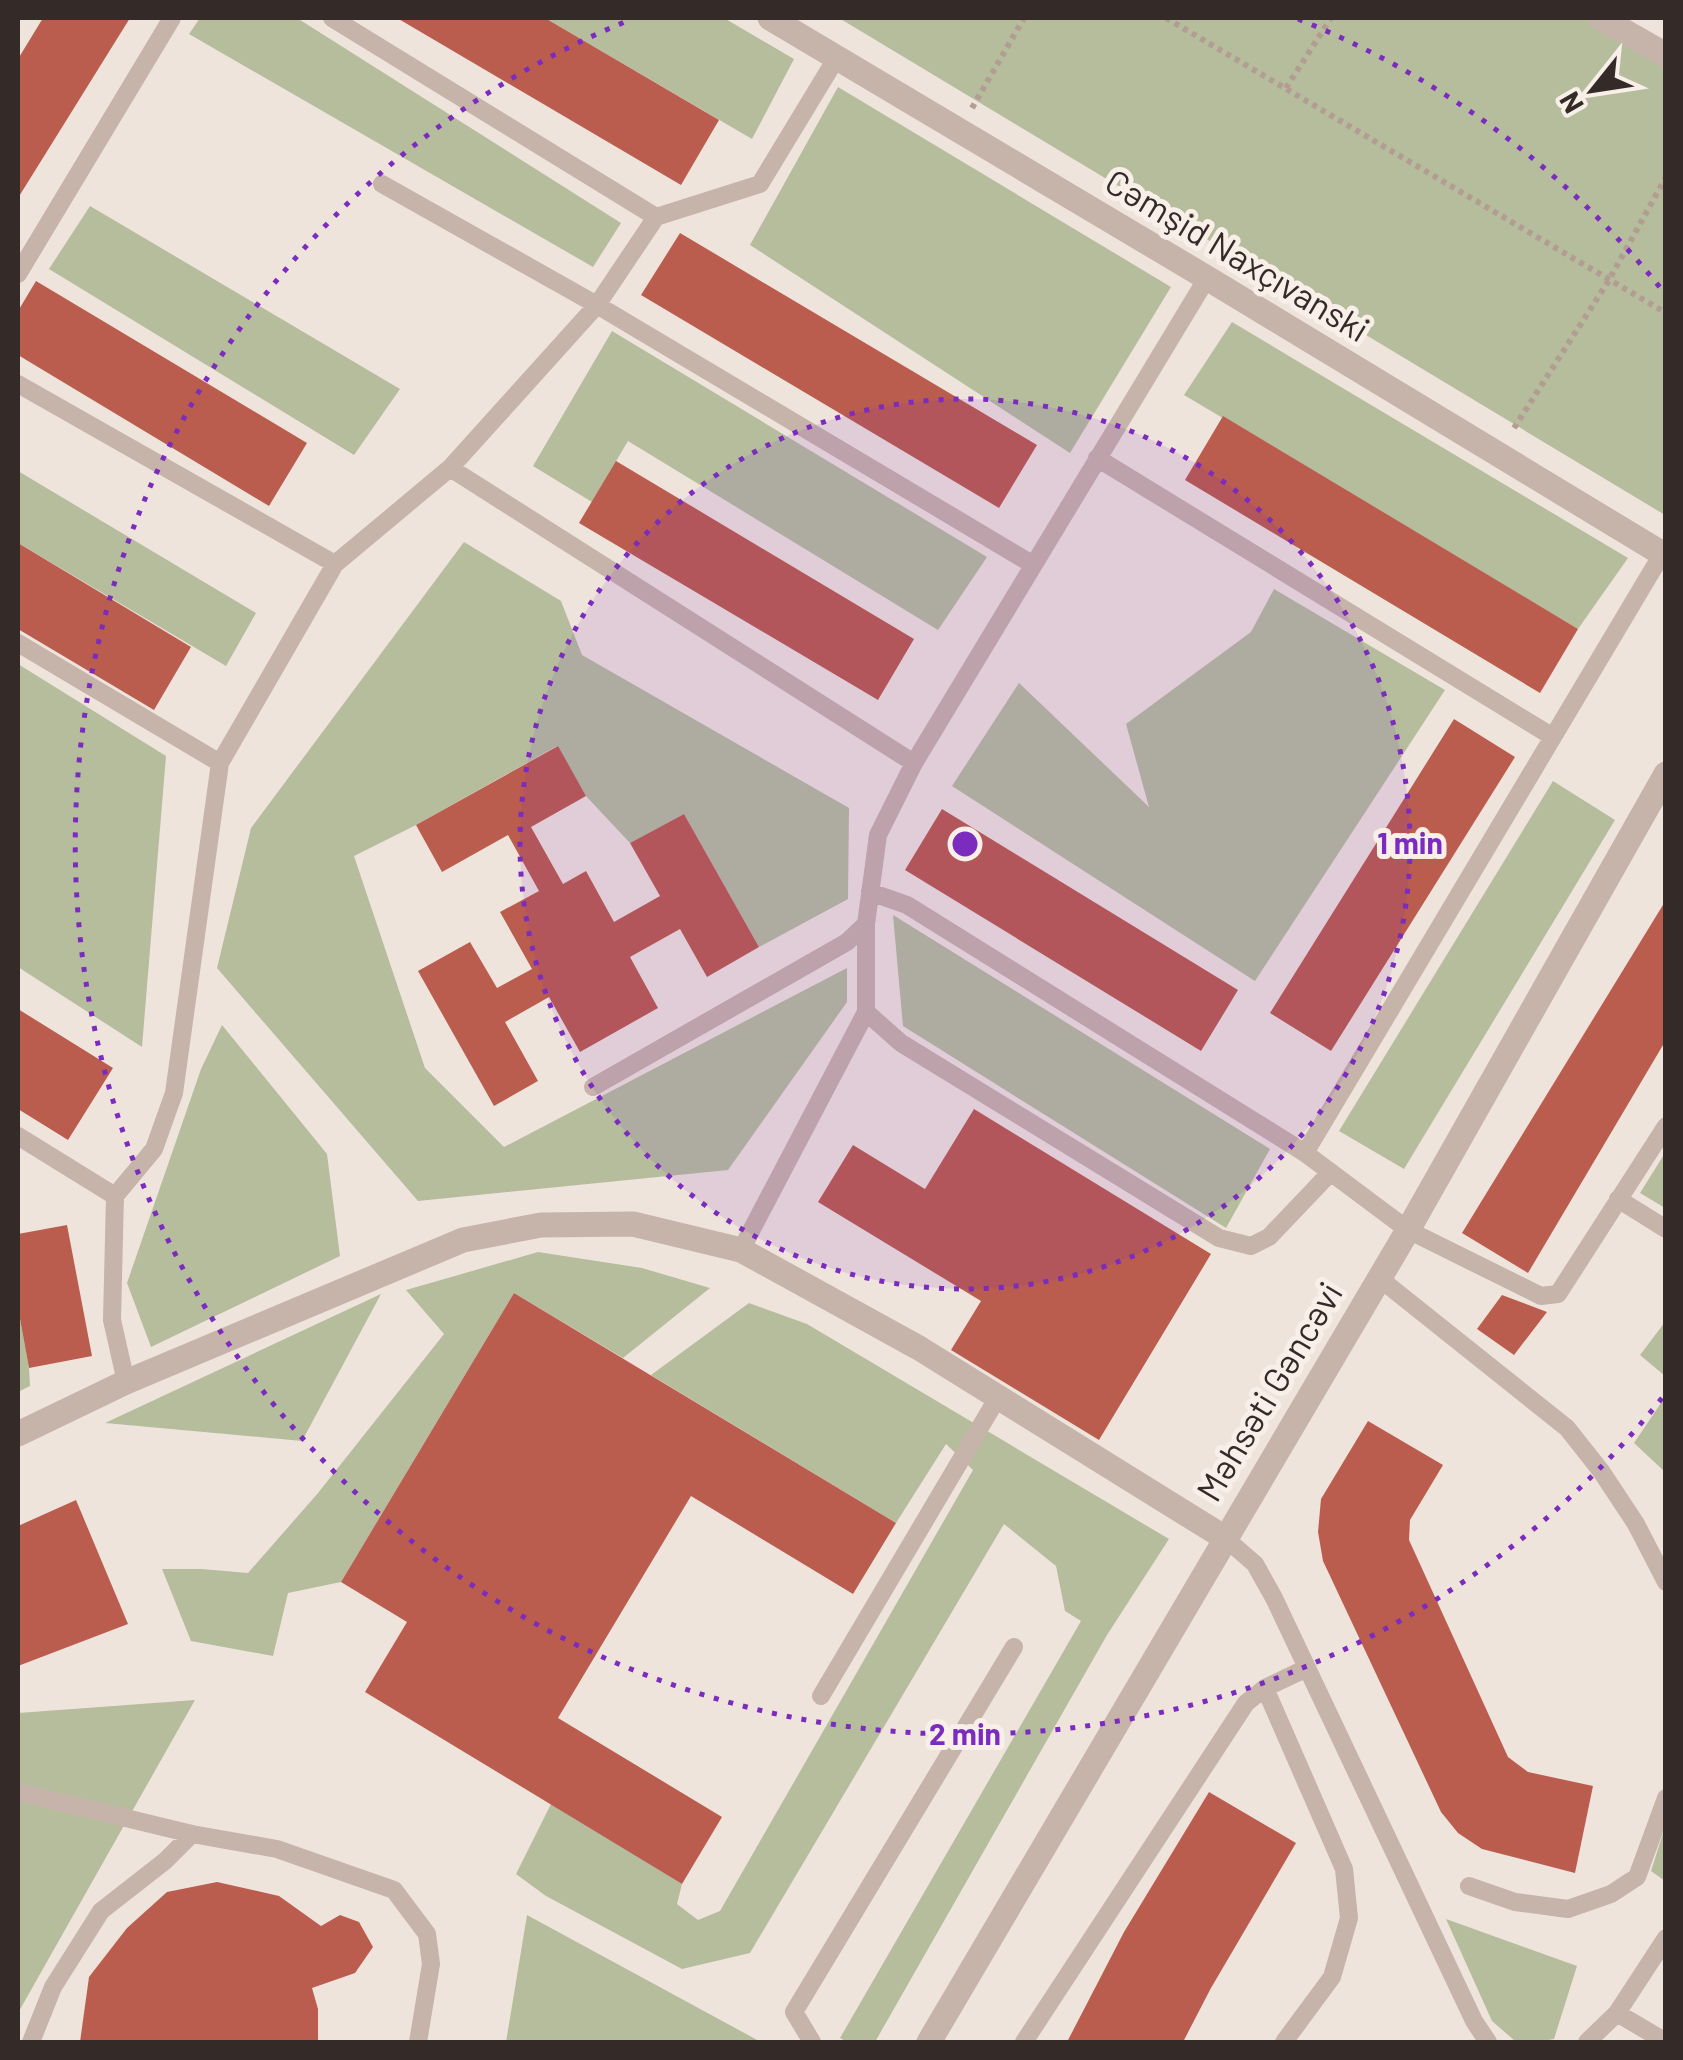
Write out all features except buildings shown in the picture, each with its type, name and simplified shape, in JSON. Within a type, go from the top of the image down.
[{"type":"street","name":"Cəmşid Naxçıvanski","points":[[770,18],[1664,555]]},
{"type":"street","points":[[1601,18],[1666,55]]},
{"type":"street","name":"Məhsəti Gəncəvi","points":[[929,2042],[1408,1230],[1666,774]]},
{"type":"street","points":[[18,1434],[126,1382],[462,1240],[540,1225],[633,1224],[741,1250],[919,1348],[1225,1538]]},
{"type":"lane","points":[[18,274],[172,18]]},
{"type":"lane","points":[[332,18],[656,217]]},
{"type":"lane","points":[[126,1382],[112,1320],[115,1196],[154,1149],[174,1093],[220,763],[334,564],[450,468],[597,305],[656,217],[760,184],[837,58]]},
{"type":"lane","points":[[382,184],[597,305],[1032,564]]},
{"type":"lane","points":[[741,1250],[866,1012],[866,924],[878,835],[914,762],[1207,278]]},
{"type":"lane","points":[[18,384],[334,564]]},
{"type":"lane","points":[[1097,458],[1553,737]]},
{"type":"lane","points":[[450,468],[914,762]]},
{"type":"lane","points":[[1305,1154],[1664,555]]},
{"type":"lane","points":[[18,643],[220,763]]},
{"type":"lane","points":[[870,892],[907,905],[1305,1154],[1408,1230],[1541,1296],[1558,1294],[1666,1126]]},
{"type":"lane","points":[[593,1087],[847,942],[866,924]]},
{"type":"lane","points":[[866,1012],[901,1043],[1219,1238],[1251,1246],[1269,1237],[1330,1173]]},
{"type":"lane","points":[[18,1136],[115,1196]]},
{"type":"lane","points":[[1618,1200],[1666,1229]]},
{"type":"lane","points":[[1378,1278],[1567,1428],[1636,1524],[1666,1582]]},
{"type":"lane","points":[[820,1696],[998,1397]]},
{"type":"lane","points":[[1225,1538],[1255,1564],[1274,1598],[1474,2021],[1488,2042]]},
{"type":"lane","points":[[812,2042],[794,2012],[1014,1647]]},
{"type":"lane","points":[[1024,2042],[1246,1702],[1307,1668]]},
{"type":"lane","points":[[1265,1688],[1344,1869],[1350,1918],[1332,1976],[1284,2042]]},
{"type":"lane","points":[[18,1792],[277,1850],[394,1890],[427,1934],[430,1964],[418,2042]]},
{"type":"lane","points":[[1469,1886],[1515,1902],[1568,1909],[1610,1894],[1637,1877],[1666,1798]]},
{"type":"lane","points":[[31,2042],[53,1987],[102,1911],[192,1834]]},
{"type":"lane","points":[[1587,2042],[1618,2013],[1666,1938]]},
{"type":"lane","points":[[1618,2013],[1666,2042]]},
{"type":"path","points":[[959,131],[1024,18]]},
{"type":"path","points":[[1166,18],[1666,313]]},
{"type":"path","points":[[1286,88],[1330,18]]},
{"type":"path","points":[[1498,454],[1609,280],[1666,178]]},
{"type":"green space","points":[[200,18],[297,18],[621,223],[593,267],[189,34]]},
{"type":"green space","points":[[545,18],[724,18],[794,59],[752,139]]},
{"type":"green space","points":[[839,18],[1595,18],[1665,57],[1665,515]]},
{"type":"green space","points":[[838,87],[1171,287],[1070,453],[750,245]]},
{"type":"green space","points":[[90,206],[400,389],[354,455],[49,269]]},
{"type":"green space","points":[[1232,322],[1628,558],[1578,629],[1184,395]]},
{"type":"green space","points":[[612,331],[987,557],[938,630],[628,441],[592,502],[533,466]]},
{"type":"green space","points":[[18,471],[256,613],[226,666],[18,543]]},
{"type":"green space","points":[[464,542],[561,601],[582,655],[849,808],[848,899],[759,947],[684,814],[630,843],[586,796],[557,746],[354,856],[425,1068],[504,1147],[847,968],[847,1002],[728,1170],[418,1201],[217,968],[251,828]]},
{"type":"green space","points":[[1274,589],[1445,690],[1255,981],[952,786],[1019,683],[1149,807],[1126,724],[1251,632]]},
{"type":"green space","points":[[18,664],[166,756],[142,1047],[18,967]]},
{"type":"green space","points":[[1553,781],[1615,820],[1404,1169],[1339,1131]]},
{"type":"green space","points":[[893,915],[1270,1149],[1226,1228],[903,1026]]},
{"type":"green space","points":[[222,1025],[327,1154],[340,1256],[151,1347],[127,1283],[201,1069]]},
{"type":"green space","points":[[1665,1153],[1665,1208],[1640,1193]]},
{"type":"green space","points":[[538,1252],[642,1268],[710,1288],[623,1358],[514,1293],[341,1582],[288,1593],[273,1656],[191,1641],[162,1569],[248,1573],[318,1493],[444,1334],[406,1290]]},
{"type":"green space","points":[[381,1294],[302,1441],[105,1423]]},
{"type":"green space","points":[[749,1303],[807,1324],[1169,1539],[1107,1635],[875,2042],[847,2042],[840,2038],[1081,1621],[1065,1611],[1056,1566],[1004,1524],[750,1953],[682,1969],[546,1896],[516,1874],[551,1804],[682,1884],[677,1904],[698,1920],[720,1911],[973,1470],[946,1444],[896,1523],[651,1375]]},
{"type":"green space","points":[[18,1308],[30,1386],[18,1392]]},
{"type":"green space","points":[[1665,1322],[1665,1376],[1640,1355]]},
{"type":"green space","points":[[1665,1397],[1665,1472],[1634,1443]]},
{"type":"green space","points":[[195,1700],[18,2013],[18,1713]]},
{"type":"green space","points":[[1665,1827],[1666,1881],[1651,1871]]},
{"type":"green space","points":[[527,1915],[761,2042],[506,2042]]},
{"type":"green space","points":[[1446,1919],[1577,1966],[1554,2039],[1515,2041],[1492,2021]]}]
